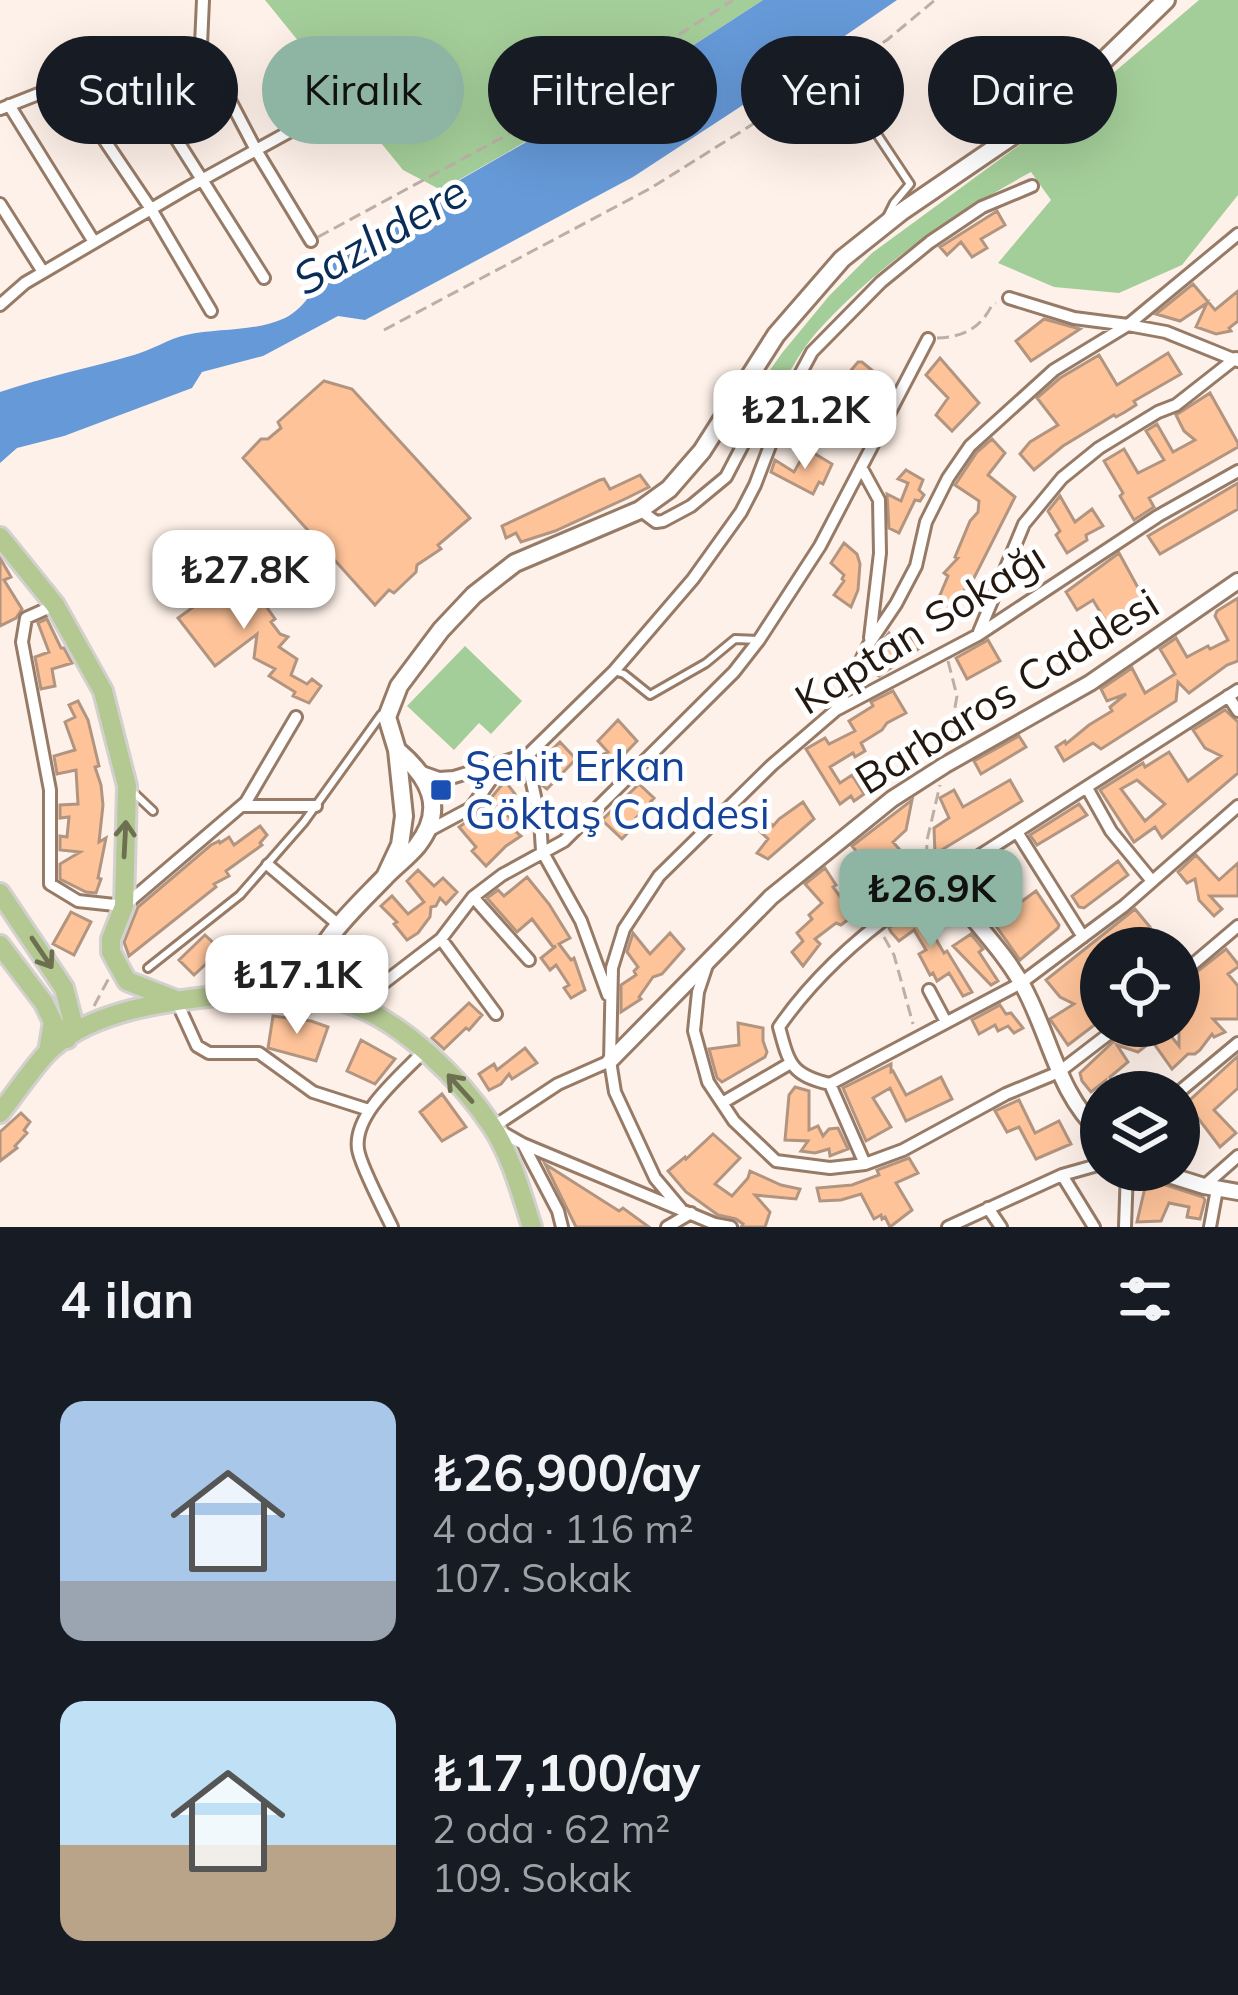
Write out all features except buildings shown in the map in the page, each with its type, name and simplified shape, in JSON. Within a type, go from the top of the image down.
[{"type":"main road","points":[[385,877],[400,845],[403,823],[397,750],[387,717],[399,686],[441,629],[515,563],[640,510],[685,475],[776,334],[842,259],[1030,124],[1166,0]]},
{"type":"main road","points":[[0,537],[55,604],[103,691],[127,786],[124,906],[111,952],[127,981],[176,1000]]},
{"type":"main road","points":[[306,993],[314,962],[340,926],[428,831],[430,792],[422,772],[397,750]]},
{"type":"main road","points":[[399,780],[408,770],[422,772]]},
{"type":"main road","points":[[403,823],[412,833],[428,831]]},
{"type":"main road","points":[[0,893],[64,988],[72,1019],[67,1039]]},
{"type":"main road","points":[[0,945],[44,1003],[51,1019],[48,1052]]},
{"type":"main road","points":[[0,1113],[48,1052],[114,1015],[176,1000],[306,993],[355,1005],[394,1028],[425,1051],[466,1093],[493,1127],[518,1181],[532,1227]]},
{"type":"street","points":[[201,36],[202,0]]},
{"type":"street","points":[[36,94],[4,107],[94,242]]},
{"type":"street","points":[[238,116],[311,241]]},
{"type":"street","points":[[107,144],[211,311]]},
{"type":"street","points":[[180,144],[264,278]]},
{"type":"street","points":[[0,305],[43,272],[267,144]]},
{"type":"street","points":[[422,772],[454,777],[503,764],[540,745],[614,671],[693,579],[741,512],[812,352],[881,282],[930,242],[982,207],[1032,186]]},
{"type":"street","points":[[0,204],[43,272]]},
{"type":"street","points":[[836,710],[916,566],[926,522],[970,446],[1054,370],[1128,326],[1238,234]]},
{"type":"street","points":[[1009,298],[1074,318],[1166,332],[1237,358]]},
{"type":"street","points":[[355,1005],[441,939],[473,897],[542,850],[564,841],[734,672],[820,546],[928,339]]},
{"type":"street","points":[[977,635],[1024,524],[1062,478],[1099,448],[1176,405],[1237,358]]},
{"type":"street","points":[[640,510],[656,522],[691,506],[725,477],[749,433],[790,393]]},
{"type":"street","points":[[861,466],[879,500],[880,553],[869,644]]},
{"type":"street","name":"Kaptan Sokağı","points":[[610,1004],[612,968],[624,929],[659,876],[772,765],[836,710],[977,635],[1158,516],[1238,471]]},
{"type":"street","name":"Barbaros Caddesi","points":[[610,1061],[771,897],[892,799],[1090,683],[1238,581]]},
{"type":"street","points":[[55,604],[26,618],[22,642],[50,790],[50,884],[78,901],[124,906],[242,806],[296,718]]},
{"type":"street","points":[[1080,939],[1021,983],[830,1084],[807,1078],[789,1064],[779,1028],[824,972],[877,926],[926,889],[946,882],[957,870],[1233,693],[1238,711]]},
{"type":"street","points":[[521,757],[530,774],[542,850],[598,961],[610,1004],[615,1092],[655,1178],[686,1211]]},
{"type":"street","points":[[428,831],[471,808],[503,764]]},
{"type":"street","points":[[1087,788],[1112,831],[1152,881]]},
{"type":"street","points":[[242,806],[316,806]]},
{"type":"street","points":[[1095,927],[1238,806]]},
{"type":"street","points":[[1017,832],[1080,932]]},
{"type":"street","points":[[268,865],[340,926]]},
{"type":"street","points":[[946,882],[1021,983],[1080,1111]]},
{"type":"street","points":[[473,897],[530,960]]},
{"type":"street","points":[[1200,958],[1238,926]]},
{"type":"street","points":[[441,939],[496,1014]]},
{"type":"street","points":[[709,960],[698,992],[694,1031],[708,1082],[734,1120],[776,1161],[830,1168],[903,1150],[1006,1094],[1059,1072],[1092,1047]]},
{"type":"street","points":[[929,990],[946,1022]]},
{"type":"street","points":[[176,1000],[197,1046],[209,1053],[259,1053],[313,1092],[369,1110]]},
{"type":"street","points":[[1200,1075],[1238,1043]]},
{"type":"street","points":[[392,1227],[358,1150],[361,1124],[425,1051]]},
{"type":"street","points":[[610,1061],[558,1084],[493,1127],[523,1144],[731,1227]]},
{"type":"street","points":[[722,1103],[789,1064]]},
{"type":"street","points":[[830,1084],[865,1163]]},
{"type":"street","points":[[523,1144],[562,1227]]},
{"type":"street","points":[[1210,1227],[1210,1187],[1238,1156]]},
{"type":"street","points":[[948,1227],[1080,1170]]},
{"type":"street","points":[[1062,1175],[1094,1227]]},
{"type":"street","points":[[1200,1184],[1238,1192]]},
{"type":"street","points":[[1125,1227],[1126,1191]]},
{"type":"street","points":[[988,1208],[1001,1227]]},
{"type":"street","points":[[667,1227],[686,1211]]},
{"type":"lane","points":[[883,144],[910,184],[883,226]]},
{"type":"lane","points":[[614,671],[650,694],[706,663],[735,639],[760,640]]},
{"type":"lane","points":[[148,968],[226,907],[268,865],[391,703]]},
{"type":"lane","points":[[127,786],[153,811]]},
{"type":"path","points":[[311,241],[605,82],[734,0]]},
{"type":"path","points":[[384,330],[651,188],[886,40],[935,0]]},
{"type":"path","points":[[928,339],[960,337],[984,321],[992,305],[1009,298]]},
{"type":"path","points":[[926,889],[926,840],[957,696],[946,652]]},
{"type":"path","points":[[877,926],[894,955],[916,1038]]},
{"type":"path","points":[[84,1010],[96,1005],[110,976]]},
{"type":"path","points":[[906,1000],[929,990]]},
{"type":"green space","points":[[265,0],[763,0],[708,36],[488,36],[488,144],[522,144],[441,190],[403,170],[382,144],[464,144],[464,36],[294,36]]},
{"type":"green space","points":[[1199,0],[1238,0],[1238,195],[1182,265],[1119,293],[1054,287],[998,263],[1051,200],[1031,172],[944,224],[890,264],[816,333],[780,388],[754,393],[829,296],[872,253],[1021,144],[1117,144],[1117,70]]},
{"type":"green space","points":[[465,646],[522,701],[491,734],[479,723],[454,750],[407,706]]},
{"type":"water","points":[[763,0],[897,0],[845,36],[741,36],[741,106],[717,122],[717,36],[708,36]]},
{"type":"water","name":"Sazlıdere","points":[[523,144],[683,144],[633,177],[365,320],[338,316],[263,356],[202,372],[192,388],[64,436],[17,448],[0,463],[0,392],[134,355],[186,335],[261,326],[285,318],[312,293],[322,259]]},
{"type":"place","name":"Şehit Erkan Göktaş Caddesi","points":[[441,790]]}]
